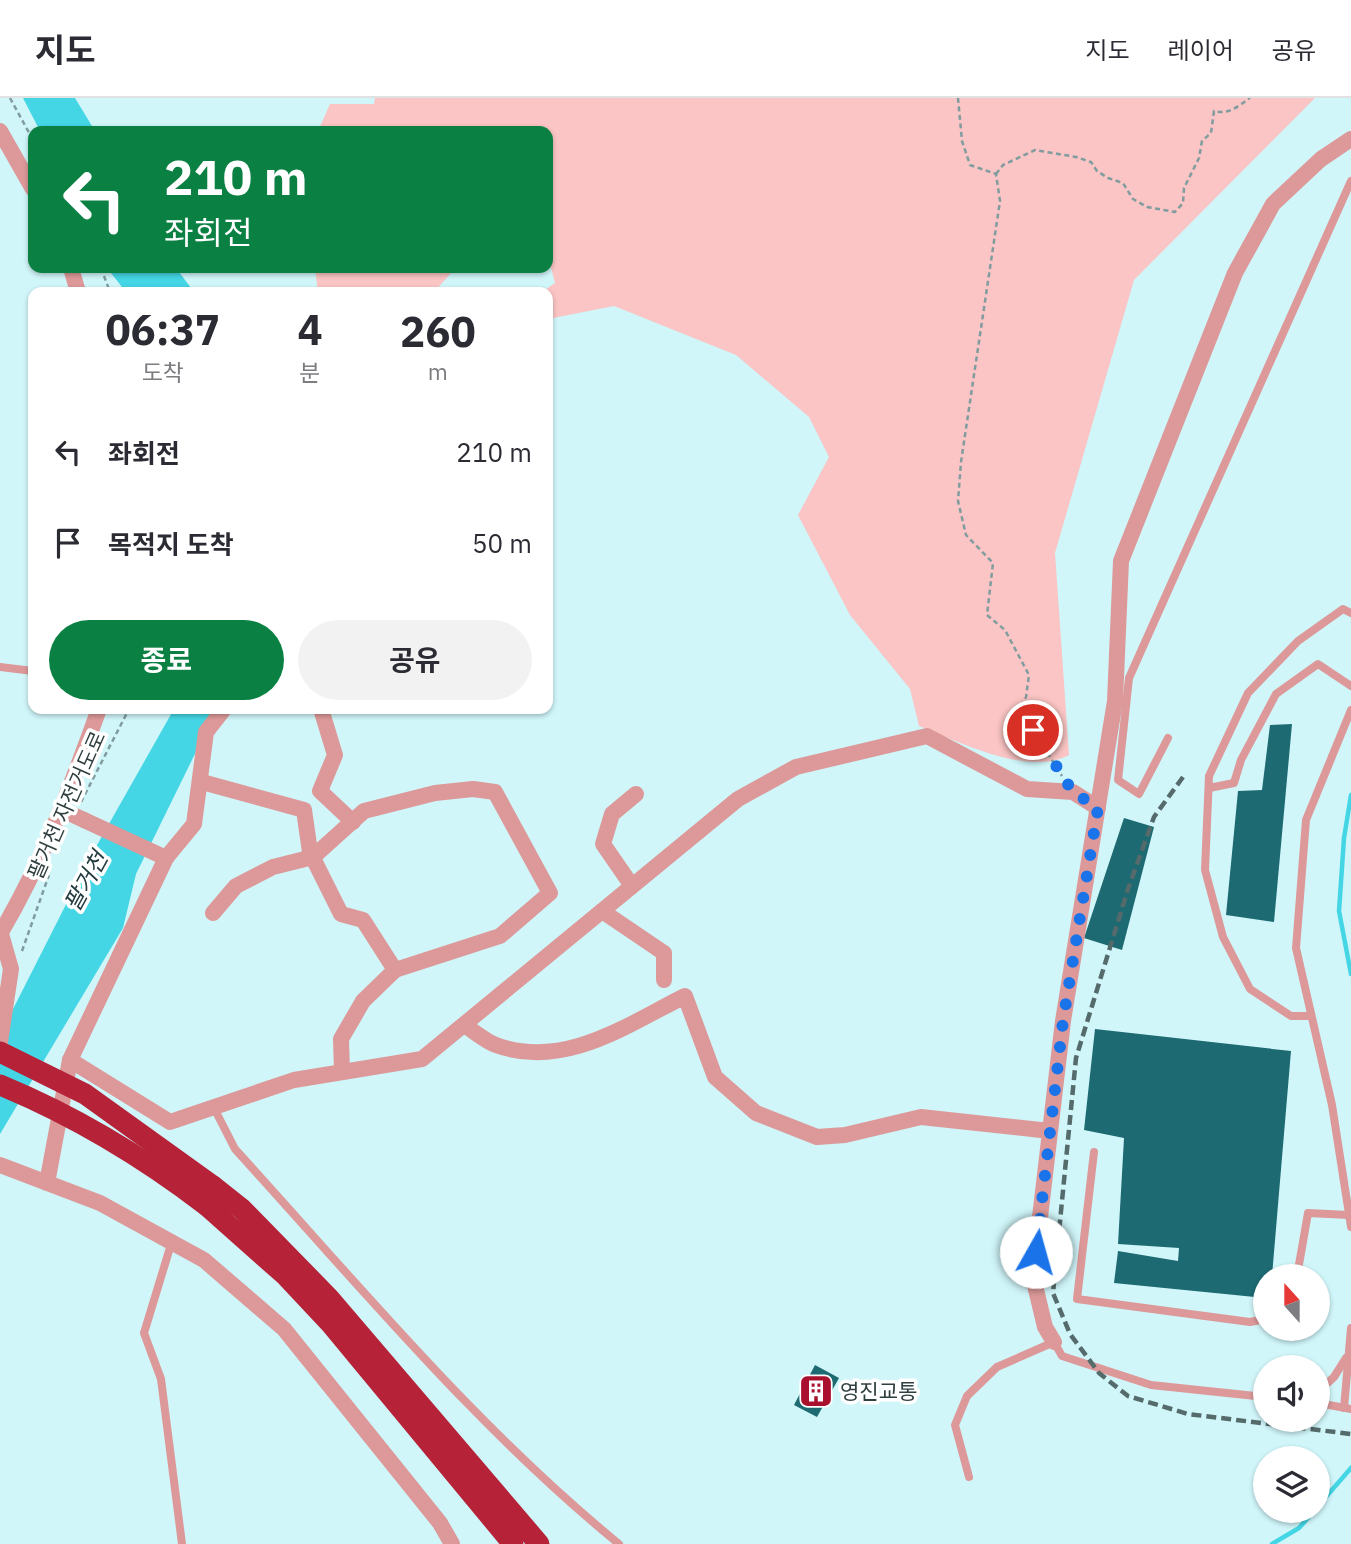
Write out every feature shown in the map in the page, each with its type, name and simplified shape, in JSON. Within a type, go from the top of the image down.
[{"type":"highway","points":[[0,1052],[85,1094],[242,1209],[329,1298],[539,1544]]},
{"type":"highway","points":[[0,1085],[54,1108],[120,1146],[207,1206],[286,1276],[331,1324],[513,1544]]},
{"type":"street","points":[[0,131],[28,180]]},
{"type":"street","points":[[1054,1342],[1045,1327],[1033,1277],[1063,1021],[1115,701],[1121,561],[1235,273],[1273,204],[1321,159],[1351,139]]},
{"type":"street","points":[[0,1042],[10,969],[0,934],[73,809],[98,714]]},
{"type":"street","points":[[47,1182],[70,1060],[166,858],[194,824],[202,782],[206,732],[220,714]]},
{"type":"street","points":[[323,714],[335,755],[320,791],[353,822]]},
{"type":"street","points":[[70,1060],[170,1122],[294,1080],[422,1059],[738,799],[796,767],[927,736],[1027,789],[1073,792],[1098,808]]},
{"type":"street","points":[[202,782],[304,810],[313,857],[341,914],[363,920],[395,970]]},
{"type":"street","points":[[213,913],[236,886],[273,867],[313,857],[364,811],[435,793],[473,789],[495,792],[550,892],[500,936],[395,970],[363,1001],[341,1039],[342,1072]]},
{"type":"street","points":[[632,886],[603,844],[612,814],[636,794]]},
{"type":"street","points":[[73,809],[166,858]]},
{"type":"street","points":[[602,911],[664,953],[664,980]]},
{"type":"street","points":[[464,1025],[495,1045],[535,1053],[569,1049],[581,1047],[685,996],[715,1077],[756,1113],[817,1137],[845,1135],[921,1117],[1050,1131]]},
{"type":"street","points":[[0,1165],[100,1203],[204,1260],[284,1329],[440,1523],[452,1544]]},
{"type":"lane","points":[[1168,737],[1139,794],[1118,780],[1129,678],[1351,181]]},
{"type":"lane","points":[[1310,1016],[1291,1016],[1250,989],[1223,937],[1205,870],[1209,776],[1248,693],[1298,641],[1347,611],[1351,603]]},
{"type":"lane","points":[[1209,788],[1234,783],[1241,760],[1276,694],[1318,664],[1351,686]]},
{"type":"lane","points":[[0,667],[28,670]]},
{"type":"lane","points":[[1351,710],[1306,820],[1296,948],[1332,1105],[1351,1227]]},
{"type":"lane","points":[[214,1108],[235,1149],[492,1432],[555,1492],[618,1544]]},
{"type":"lane","points":[[1094,1152],[1077,1299],[1253,1321]]},
{"type":"lane","points":[[1299,1264],[1308,1213],[1349,1214]]},
{"type":"lane","points":[[172,1241],[144,1333],[161,1378],[183,1544]]},
{"type":"lane","points":[[1347,1408],[1351,1328]]},
{"type":"lane","points":[[969,1477],[955,1425],[967,1396],[997,1367],[1054,1342],[1062,1356],[1151,1385],[1253,1396]]},
{"type":"lane","points":[[1330,1380],[1350,1353]]},
{"type":"path","points":[[10,98],[28,131]]},
{"type":"path","points":[[958,98],[962,141],[970,165],[996,174]]},
{"type":"path","points":[[1073,792],[1020,709],[1026,697],[1029,674],[1006,631],[988,615],[993,563],[966,534],[958,501],[961,462],[1000,201],[996,174],[1003,165],[1035,150],[1076,157],[1091,162],[1097,171],[1108,178],[1123,183],[1133,199],[1147,207],[1175,212],[1183,203],[1184,188],[1199,158],[1202,141],[1210,133],[1214,111],[1223,114],[1250,98]]},
{"type":"path","name":"팔거천 자전거도로","points":[[73,809],[126,714]]},
{"type":"path","name":"팔거천 자전거도로","points":[[20,956],[52,866]]},
{"type":"shaded area","points":[[375,98],[1315,98],[1134,280],[1055,553],[1069,755],[1052,761],[1014,760],[973,748],[919,726],[910,689],[850,615],[798,515],[829,457],[809,417],[736,355],[614,306],[553,318],[553,287],[549,287],[555,283],[552,273],[553,126],[320,126],[330,104],[374,104]]},
{"type":"shaded area","points":[[316,273],[451,273],[438,287],[317,287]]},
{"type":"water","points":[[23,98],[75,98],[92,126],[37,126]]},
{"type":"water","points":[[111,273],[180,273],[190,287],[122,287]]},
{"type":"water","name":"팔거천","points":[[171,714],[215,714],[136,874],[123,928],[0,1134],[0,1046],[8,1019],[88,861]]},
{"type":"building","points":[[1292,724],[1274,922],[1226,915],[1238,791],[1262,790],[1270,725]]},
{"type":"building","points":[[1124,818],[1154,827],[1122,950],[1084,938]]},
{"type":"building","points":[[1095,1029],[1291,1051],[1273,1264],[1253,1264],[1253,1297],[1114,1283],[1118,1251],[1178,1261],[1179,1248],[1118,1244],[1124,1138],[1084,1130]]},
{"type":"building","name":"영진교통","points":[[815,1365],[839,1378],[817,1417],[794,1405]]},
{"type":"waterway","points":[[1351,795],[1344,838],[1339,911],[1351,974]]},
{"type":"waterway","points":[[1330,1492],[1351,1468]]},
{"type":"waterway","points":[[1272,1544],[1303,1523]]},
{"type":"railway","points":[[1183,777],[1154,817],[1128,889],[1076,1058],[1053,1293],[1070,1334],[1099,1373],[1128,1396],[1188,1414],[1351,1434]]},
{"type":"place","name":"영진교통","points":[[816,1391]]},
{"type":"route","points":[[1033,730],[1073,792],[1098,808],[1063,1021],[1036,1252]]}]
